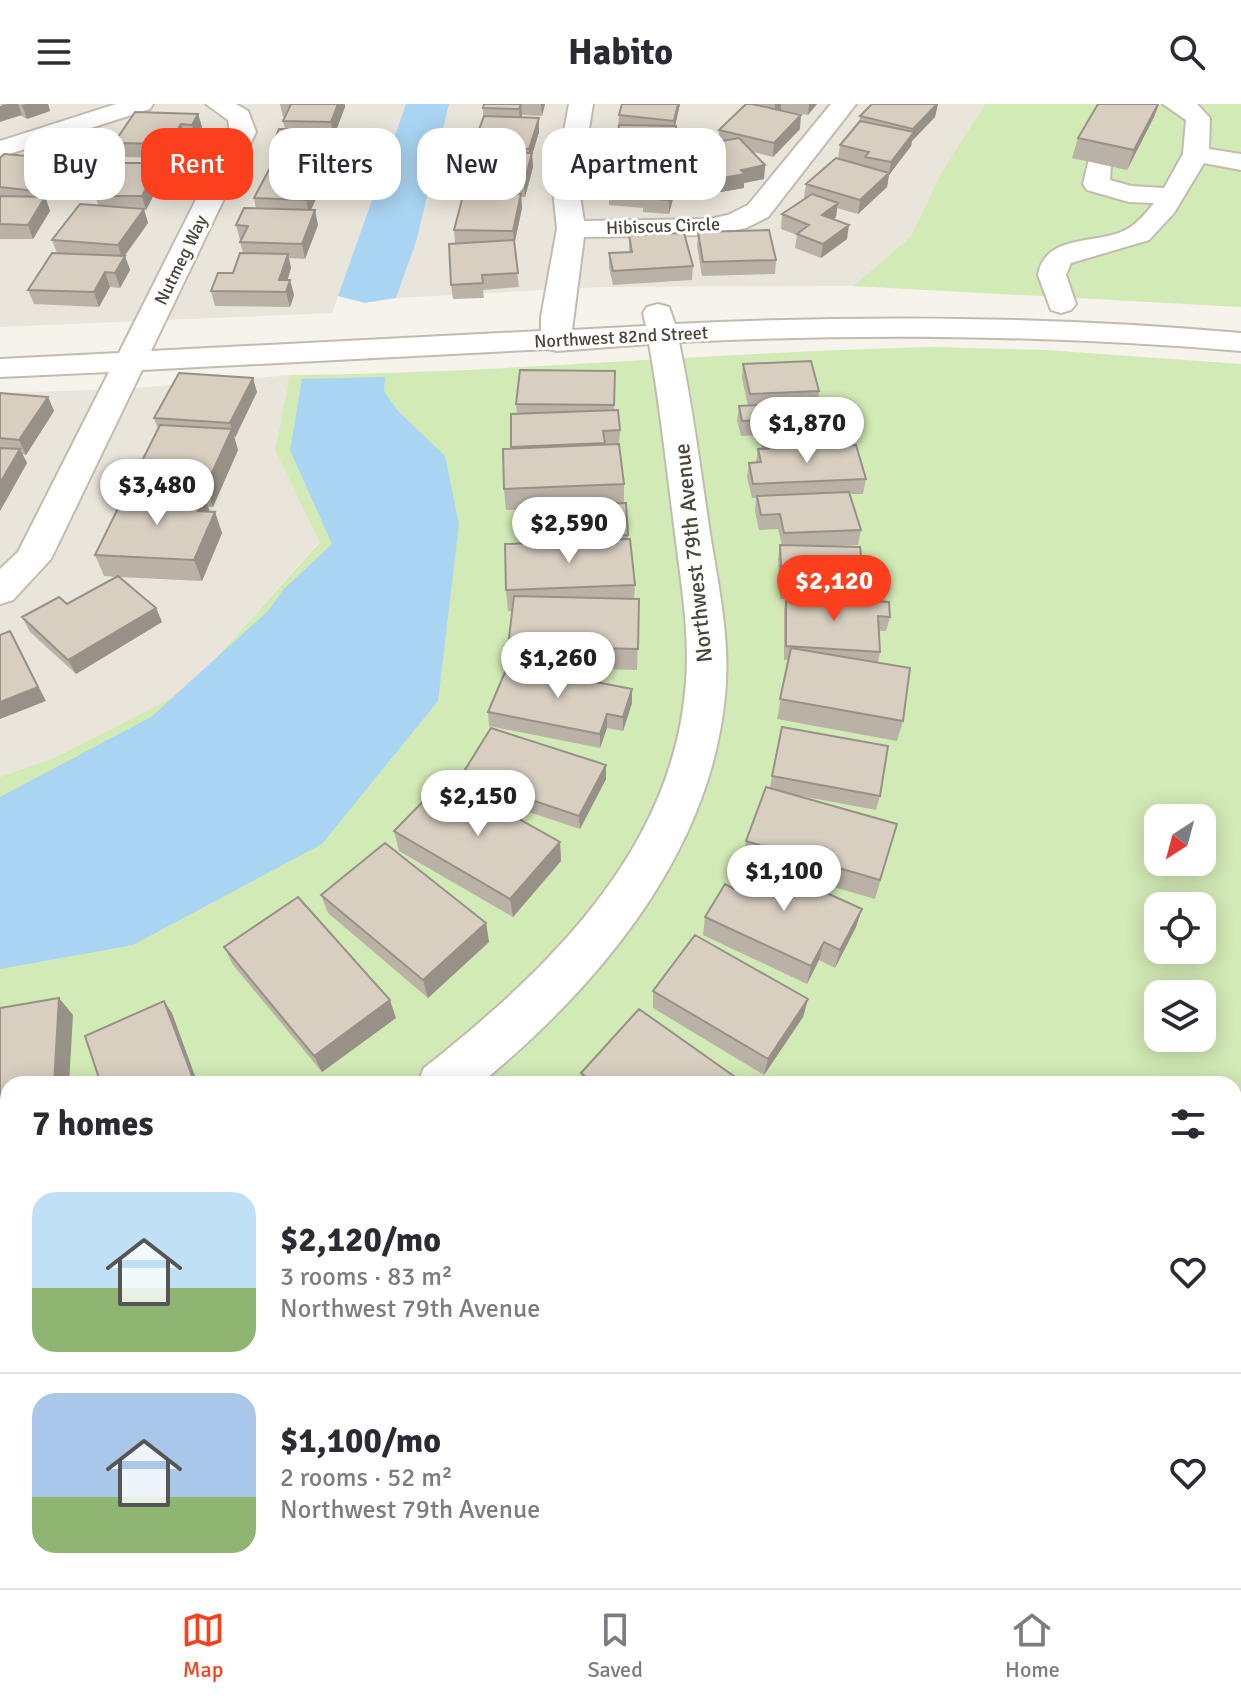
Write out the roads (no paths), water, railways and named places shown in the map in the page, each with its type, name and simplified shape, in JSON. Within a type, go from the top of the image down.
[{"type":"street","points":[[0,149],[141,104]]},
{"type":"street","name":"Nutmeg Way","points":[[0,591],[33,559],[243,132],[239,116],[218,104]]},
{"type":"street","points":[[557,330],[571,229],[566,190],[581,104]]},
{"type":"street","name":"Hibiscus Circle","points":[[571,229],[709,227],[736,222],[758,211],[844,104]]},
{"type":"street","points":[[1061,304],[1051,273],[1053,262],[1063,253],[1136,236],[1165,210],[1196,154],[1198,118],[1186,107],[1175,104]]},
{"type":"street","points":[[1196,154],[1241,162]]},
{"type":"street","points":[[1098,165],[1096,184],[1129,194],[1172,196]]},
{"type":"street","name":"Northwest 82nd Street","points":[[0,368],[136,350],[660,325],[907,299],[1061,304],[1241,316]]},
{"type":"street","name":"Northwest 82nd Street","points":[[660,325],[1057,327],[1241,342]]},
{"type":"street","name":"Northwest 79th Avenue","points":[[452,1076],[497,1041],[558,982],[628,898],[662,844],[691,765],[706,684],[706,635],[681,444],[660,325]]},
{"type":"street","name":"Northwest 82nd Street","points":[[0,343],[136,350]]},
{"type":"water","points":[[406,104],[449,104],[443,128],[417,128],[417,200],[426,200],[417,239],[396,298],[365,303],[338,296],[372,200],[401,200],[401,128],[398,128]]},
{"type":"water","points":[[385,377],[384,391],[398,411],[445,456],[459,524],[438,701],[322,844],[133,945],[0,969],[0,797],[151,717],[268,611],[283,590],[332,544],[290,450],[302,379]]}]
